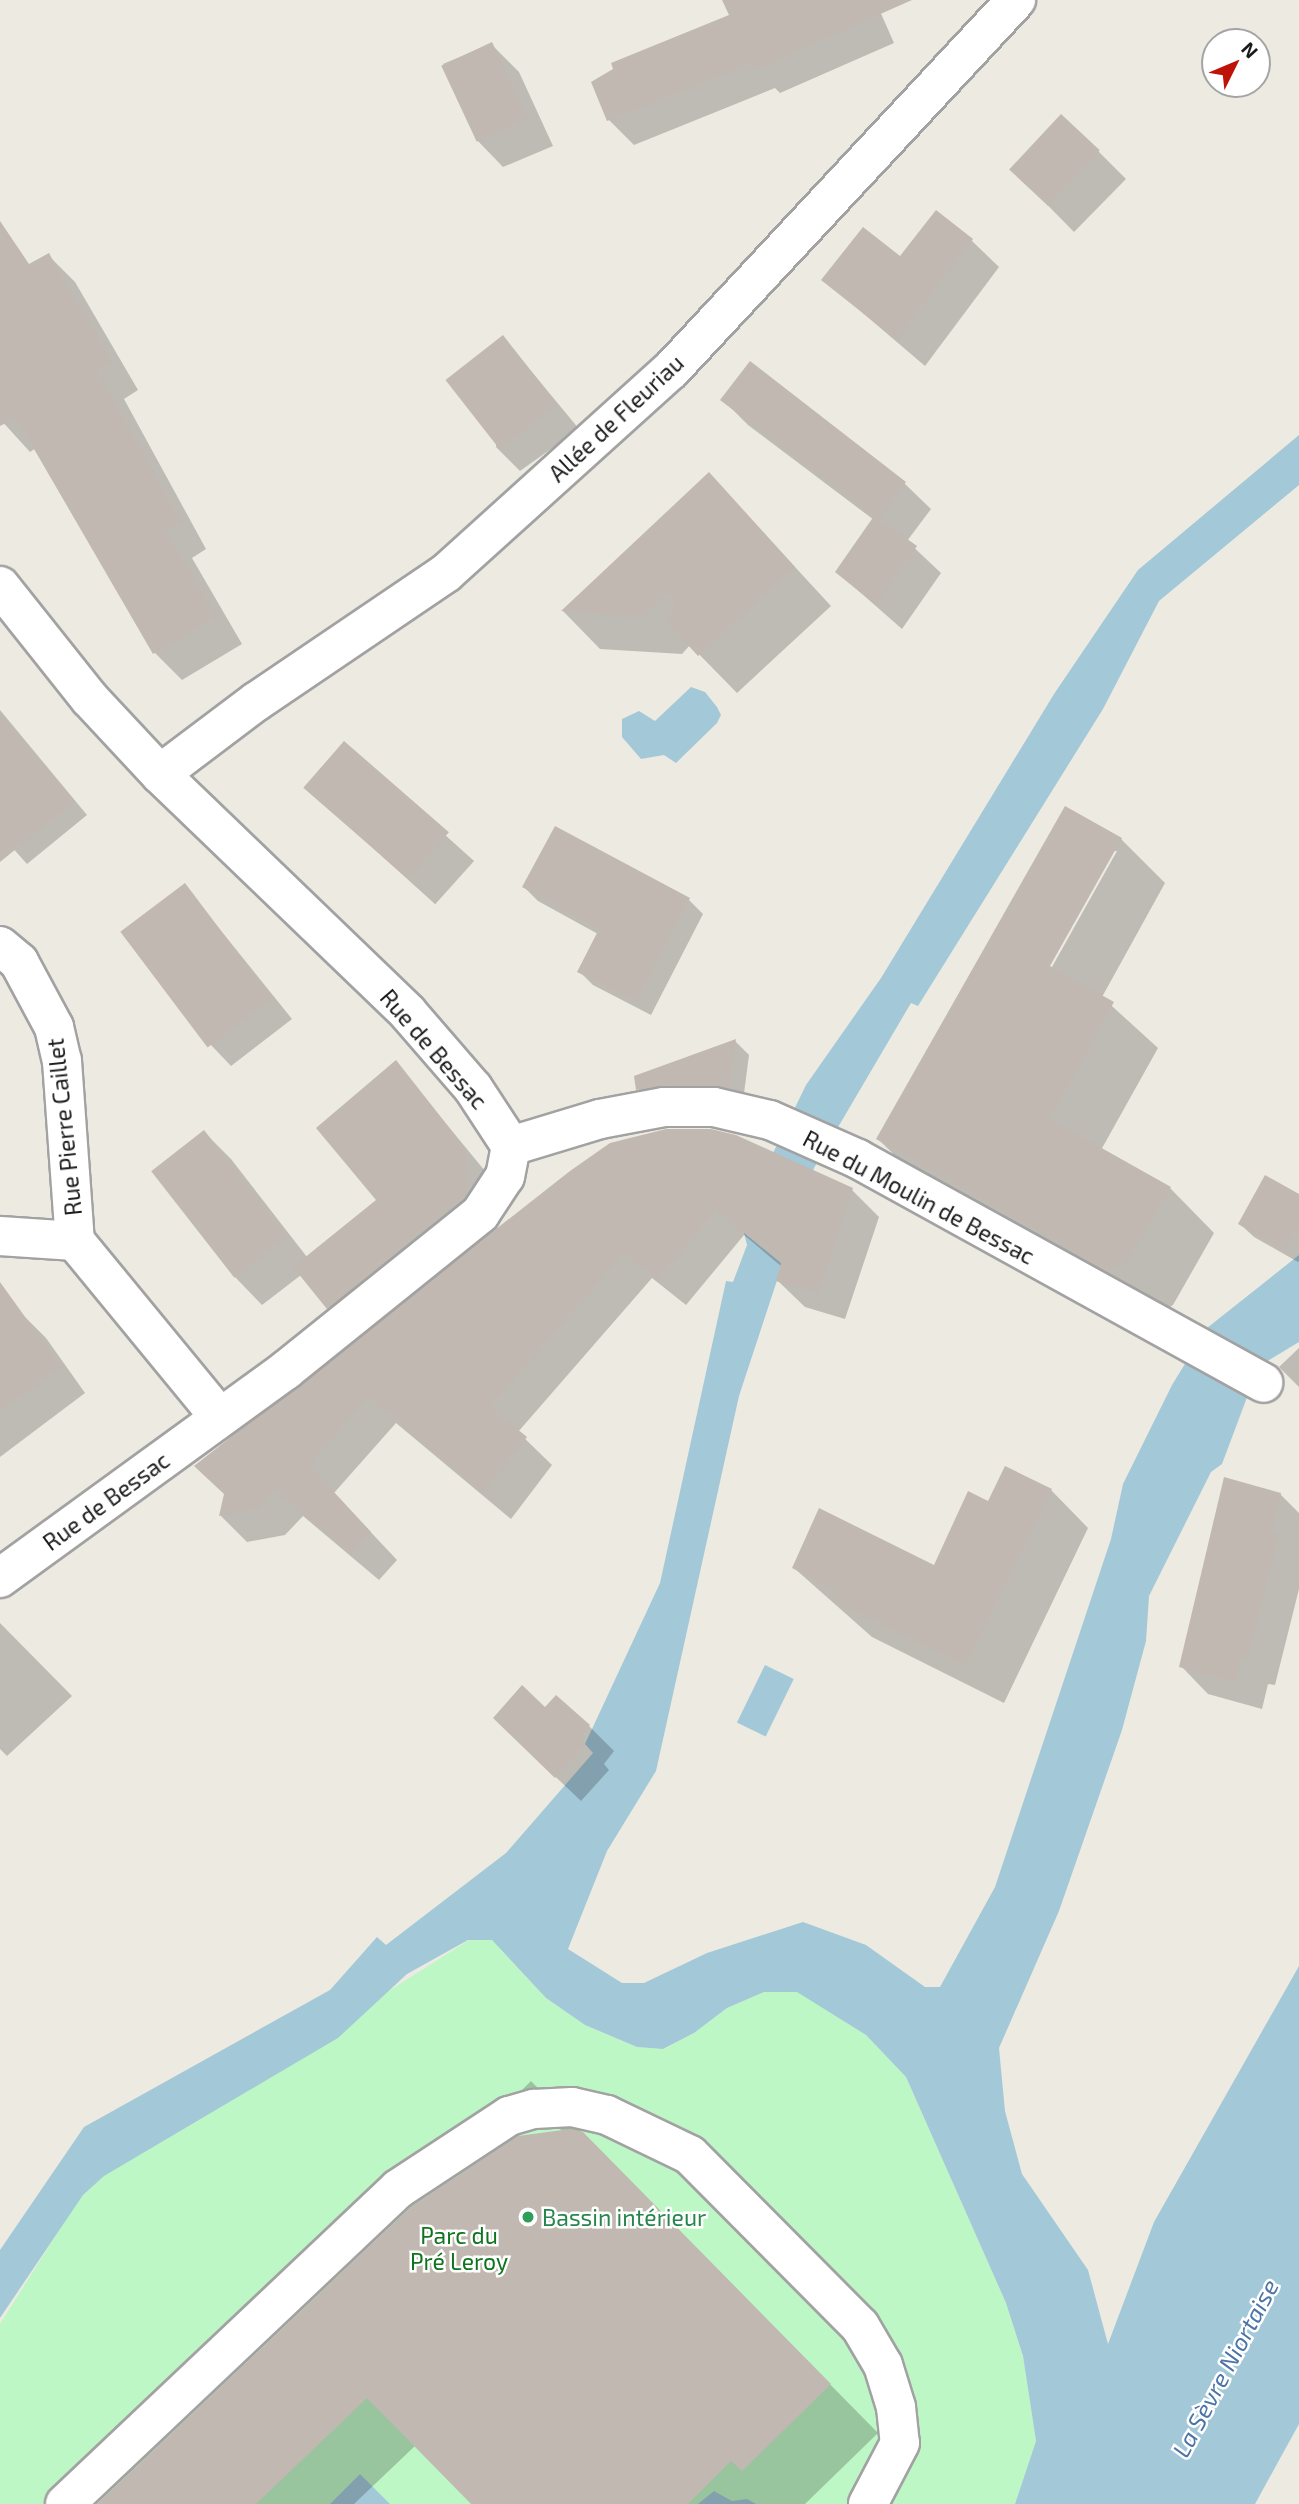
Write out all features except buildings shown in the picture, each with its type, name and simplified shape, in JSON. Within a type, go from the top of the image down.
[{"type":"street","name":"Allée de Fleuriau","points":[[160,774],[456,564],[671,370],[1016,0]]},
{"type":"street","name":"Rue de Bessac","points":[[0,586],[90,699],[160,774],[408,1013],[473,1088],[511,1146],[505,1176],[480,1214],[285,1370],[0,1578]]},
{"type":"street","name":"Rue Pierre Caillet","points":[[0,946],[19,962],[54,1027],[62,1061],[75,1241],[219,1416]]},
{"type":"street","name":"Rue du Moulin de Bessac","points":[[511,1146],[600,1119],[664,1107],[714,1107],[770,1120],[858,1159],[1263,1383]]},
{"type":"street","name":"Rue Pierre Caillet","points":[[0,1236],[75,1241]]},
{"type":"street","points":[[65,2504],[398,2189],[509,2116],[534,2109],[572,2107],[641,2129],[690,2155],[860,2326],[883,2365],[896,2407],[900,2443],[869,2504]]},
{"type":"green space","name":"Parc du Pré Leroy","points":[[469,1940],[492,1940],[546,1998],[585,2025],[637,2047],[664,2049],[694,2033],[727,2008],[764,1992],[797,1991],[866,2035],[906,2077],[1006,2303],[1023,2356],[1036,2441],[1015,2504],[0,2504],[0,2324],[90,2181]]},
{"type":"water","name":"La Sèvre Niortaise","points":[[1299,435],[1299,485],[1159,601],[1103,709],[918,1006],[911,1003],[814,1168],[739,1396],[656,1771],[607,1851],[568,1949],[622,1983],[644,1983],[707,1953],[803,1922],[866,1945],[925,1987],[940,1987],[995,1887],[1111,1539],[1123,1484],[1172,1385],[1207,1328],[1299,1255],[1299,1342],[1266,1362],[1261,1360],[1222,1464],[1211,1472],[1149,1596],[1146,1641],[1122,1730],[1059,1911],[999,2048],[1005,2111],[1022,2174],[1088,2270],[1108,2344],[1154,2222],[1299,1966],[1299,2424],[1255,2504],[1015,2504],[1036,2441],[1023,2356],[1006,2303],[906,2077],[866,2035],[797,1992],[764,1992],[727,2008],[694,2033],[663,2049],[637,2047],[585,2025],[546,1998],[492,1940],[468,1940],[407,1974],[338,2038],[104,2176],[83,2195],[0,2318],[0,2250],[84,2127],[330,1990],[377,1937],[386,1945],[506,1853],[593,1753],[585,1744],[660,1583],[726,1281],[733,1282],[747,1245],[744,1233],[774,1151],[806,1085],[881,978],[1054,694],[1138,570]]},
{"type":"water","points":[[691,687],[705,692],[717,707],[721,715],[717,723],[676,763],[664,755],[641,759],[622,737],[622,719],[639,711],[655,721]]},
{"type":"water","points":[[765,1665],[794,1679],[766,1737],[737,1723]]},
{"type":"water","points":[[360,2474],[390,2504],[330,2504]]},
{"type":"water","points":[[714,2491],[732,2501],[747,2499],[756,2504],[698,2504]]},
{"type":"place","name":"Bassin intérieur","points":[[528,2217]]}]
